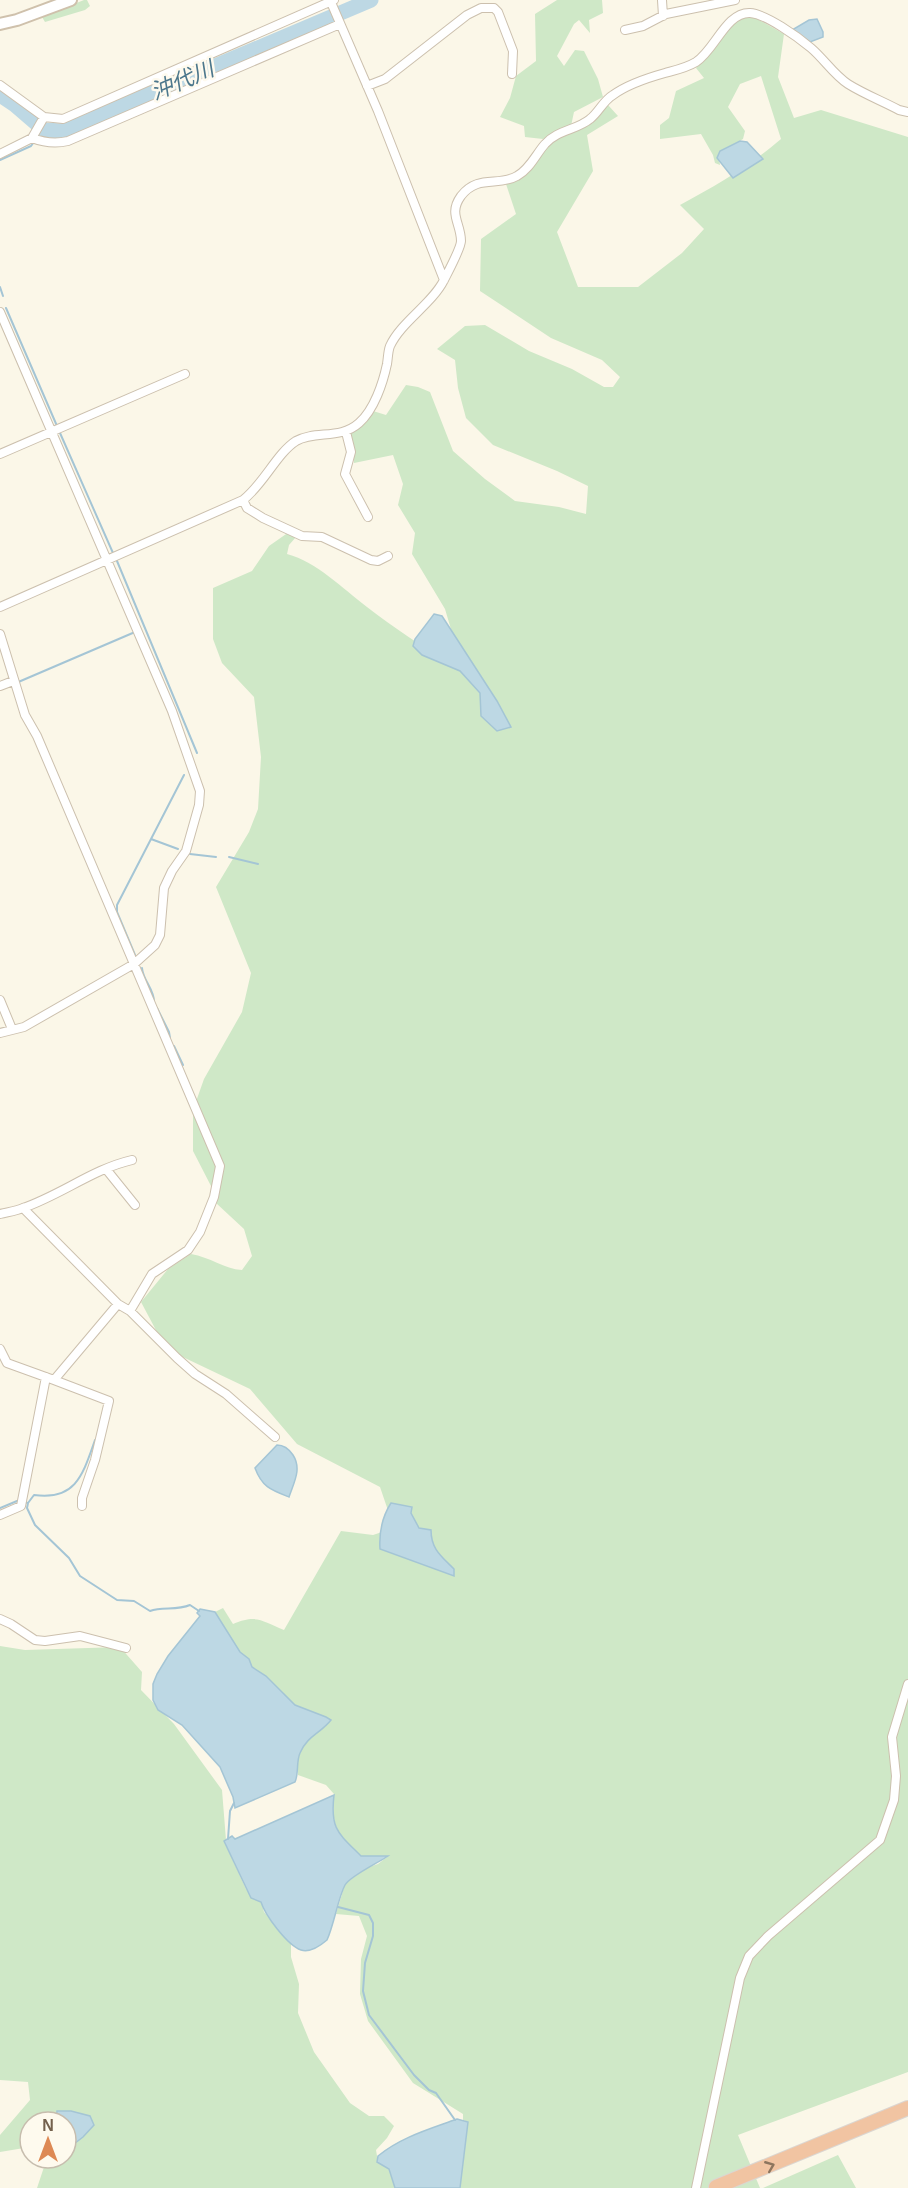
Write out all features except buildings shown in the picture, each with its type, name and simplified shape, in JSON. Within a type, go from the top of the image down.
[{"type":"highway","points":[[716,2187],[908,2108]]},
{"type":"main road","points":[[0,24],[70,0]]},
{"type":"street","points":[[0,85],[44,117],[63,119],[331,0],[444,280]]},
{"type":"street","points":[[662,0],[663,16]]},
{"type":"street","points":[[625,30],[643,26],[663,16],[705,3],[736,0],[737,16]]},
{"type":"street","points":[[367,86],[385,79],[467,15],[495,4],[513,51],[512,74]]},
{"type":"street","points":[[0,607],[243,501],[254,492],[289,447],[298,440],[346,432],[360,423],[370,409],[387,365],[389,347],[439,288],[461,242],[455,218],[455,207],[461,196],[479,182],[516,177],[525,170],[545,143],[554,136],[591,119],[609,97],[623,88],[698,62],[737,16],[749,13],[762,16],[810,47],[847,84],[899,110],[908,112]]},
{"type":"street","points":[[32,138],[45,143],[57,144],[69,141],[340,24]]},
{"type":"street","points":[[0,154],[32,138],[44,117]]},
{"type":"street","points":[[0,312],[172,711],[200,791],[199,805],[186,851],[164,888],[160,935],[155,945],[134,964],[24,1027],[0,1033]]},
{"type":"street","points":[[0,454],[185,374]]},
{"type":"street","points":[[346,432],[351,452],[345,474],[368,517]]},
{"type":"street","points":[[243,501],[247,508],[262,518],[302,536],[322,537],[371,560],[378,561],[388,556]]},
{"type":"street","points":[[0,634],[25,715],[38,736],[220,1166],[214,1197],[201,1232],[188,1250],[152,1274],[129,1311]]},
{"type":"street","points":[[0,686],[13,681]]},
{"type":"street","points":[[0,1000],[12,1029]]},
{"type":"street","points":[[0,1214],[23,1208],[106,1169],[132,1160]]},
{"type":"street","points":[[106,1169],[135,1205]]},
{"type":"street","points":[[23,1208],[118,1304],[129,1311],[177,1358],[195,1374],[226,1394],[275,1437]]},
{"type":"street","points":[[0,1515],[21,1506],[50,1379],[118,1304]]},
{"type":"street","points":[[0,1349],[3,1365],[110,1401],[95,1460],[82,1498],[82,1506]]},
{"type":"street","points":[[0,1619],[35,1640],[45,1641],[80,1636],[126,1648]]},
{"type":"street","points":[[696,2188],[738,1987],[749,1956],[768,1936],[880,1840],[894,1800],[896,1776],[892,1737],[908,1684]]},
{"type":"green space","points":[[87,0],[90,6],[85,10],[45,22],[42,17]]},
{"type":"green space","points":[[557,0],[602,0],[603,13],[589,20],[590,33],[579,20],[574,24],[557,56],[564,66],[575,50],[584,51],[598,79],[603,97],[574,112],[571,126],[543,139],[525,137],[524,126],[500,117],[510,98],[516,76],[536,61],[535,14]]},
{"type":"green space","points":[[754,17],[784,34],[778,77],[794,118],[821,110],[908,137],[908,2072],[738,2135],[760,2188],[460,2188],[468,2122],[463,2120],[463,2114],[413,2083],[368,2021],[360,1994],[361,1959],[367,1936],[359,1916],[336,1914],[345,1884],[366,1868],[378,1864],[387,1857],[361,1856],[338,1830],[334,1816],[334,1794],[326,1785],[298,1775],[301,1750],[310,1738],[326,1726],[326,1717],[295,1705],[266,1676],[252,1667],[249,1659],[240,1653],[215,1612],[223,1608],[233,1624],[254,1619],[284,1630],[341,1531],[373,1535],[394,1528],[380,1487],[297,1444],[250,1389],[166,1349],[141,1302],[168,1269],[191,1254],[229,1268],[242,1270],[252,1256],[244,1229],[216,1203],[211,1186],[193,1151],[193,1110],[204,1079],[242,1012],[251,973],[216,887],[249,832],[258,809],[261,757],[254,697],[222,663],[213,639],[213,588],[252,571],[269,546],[289,532],[296,537],[289,545],[287,554],[319,569],[387,622],[451,665],[458,653],[445,609],[412,554],[415,533],[398,505],[403,484],[393,455],[354,463],[350,433],[373,411],[386,415],[406,385],[418,387],[430,392],[453,451],[485,479],[515,501],[559,507],[586,514],[588,486],[493,445],[466,418],[458,388],[455,360],[437,349],[465,326],[485,325],[529,351],[572,369],[604,387],[613,387],[620,377],[602,360],[551,338],[480,291],[481,239],[516,214],[506,184],[524,176],[556,137],[587,125],[608,105],[618,116],[587,135],[593,171],[557,232],[578,287],[638,287],[682,253],[704,229],[680,205],[732,175],[781,139],[761,76],[740,84],[728,107],[745,131],[743,139],[720,152],[720,165],[715,163],[701,134],[660,139],[660,125],[669,118],[676,91],[704,78],[696,68],[738,19]]},
{"type":"green space","points":[[0,1646],[25,1650],[120,1647],[142,1672],[141,1690],[174,1724],[222,1790],[226,1840],[224,1841],[246,1889],[261,1902],[264,1912],[291,1943],[291,1957],[299,1984],[298,2013],[314,2052],[350,2103],[369,2116],[384,2116],[394,2126],[376,2150],[378,2162],[389,2169],[395,2188],[37,2188],[43,2170],[78,2170],[78,2110],[21,2110],[30,2100],[28,2082],[0,2080]]},
{"type":"green space","points":[[18,2114],[18,2149],[0,2152],[0,2135]]},
{"type":"green space","points":[[838,2155],[856,2188],[763,2188]]},
{"type":"water","points":[[817,19],[823,37],[810,42],[792,30],[809,20]]},
{"type":"water","points":[[740,141],[747,142],[763,159],[733,178],[717,158],[720,151]]},
{"type":"water","points":[[434,614],[442,616],[497,701],[511,727],[497,731],[481,716],[480,693],[460,671],[422,655],[413,646],[415,639]]},
{"type":"water","points":[[277,1445],[290,1451],[296,1460],[296,1476],[289,1497],[268,1487],[261,1480],[255,1468]]},
{"type":"water","points":[[391,1503],[412,1507],[411,1513],[419,1528],[431,1530],[435,1547],[454,1569],[454,1576],[380,1549],[382,1525]]},
{"type":"water","points":[[200,1609],[215,1612],[240,1652],[249,1659],[252,1667],[266,1676],[295,1705],[331,1720],[303,1747],[299,1756],[295,1782],[235,1808],[233,1797],[220,1767],[182,1725],[158,1710],[153,1700],[153,1684],[157,1674],[168,1656],[200,1616],[197,1613]]},
{"type":"water","points":[[334,1795],[333,1816],[341,1836],[361,1856],[388,1856],[348,1881],[340,1897],[327,1940],[318,1947],[304,1951],[295,1947],[277,1929],[261,1902],[251,1898],[224,1841],[232,1836],[235,1839]]},
{"type":"water","points":[[78,2113],[90,2116],[94,2125],[78,2141]]},
{"type":"water","points":[[457,2119],[468,2122],[460,2188],[395,2188],[389,2169],[377,2162],[378,2156],[406,2139]]},
{"type":"waterway","name":"沖代川","points":[[0,95],[44,130],[62,131],[371,0]]},
{"type":"waterway","points":[[38,138],[44,130]]},
{"type":"waterway","points":[[0,160],[31,146],[34,142]]},
{"type":"waterway","points":[[0,287],[3,296]]},
{"type":"waterway","points":[[6,308],[57,426]]},
{"type":"waterway","points":[[60,433],[113,553]]},
{"type":"waterway","points":[[117,561],[197,753]]},
{"type":"waterway","points":[[16,683],[135,632]]},
{"type":"waterway","points":[[135,955],[117,912],[117,905],[184,775]]},
{"type":"waterway","points":[[151,839],[178,849]]},
{"type":"waterway","points":[[190,854],[216,857]]},
{"type":"waterway","points":[[229,857],[258,864]]},
{"type":"waterway","points":[[142,968],[153,994],[154,1003]]},
{"type":"waterway","points":[[157,1008],[170,1038]]},
{"type":"waterway","points":[[174,1046],[183,1065]]},
{"type":"waterway","points":[[0,1508],[17,1501],[28,1503],[34,1495],[60,1494],[69,1489],[82,1474],[95,1440]]},
{"type":"waterway","points":[[28,1503],[27,1508],[35,1525],[69,1558],[80,1576],[117,1600],[134,1601],[150,1611],[190,1605],[199,1611]]},
{"type":"waterway","points":[[228,1839],[230,1811],[234,1803]]},
{"type":"waterway","points":[[338,1907],[369,1915],[373,1923],[373,1936],[365,1963],[363,1991],[369,2015],[414,2075],[429,2090],[436,2093],[455,2120]]}]
